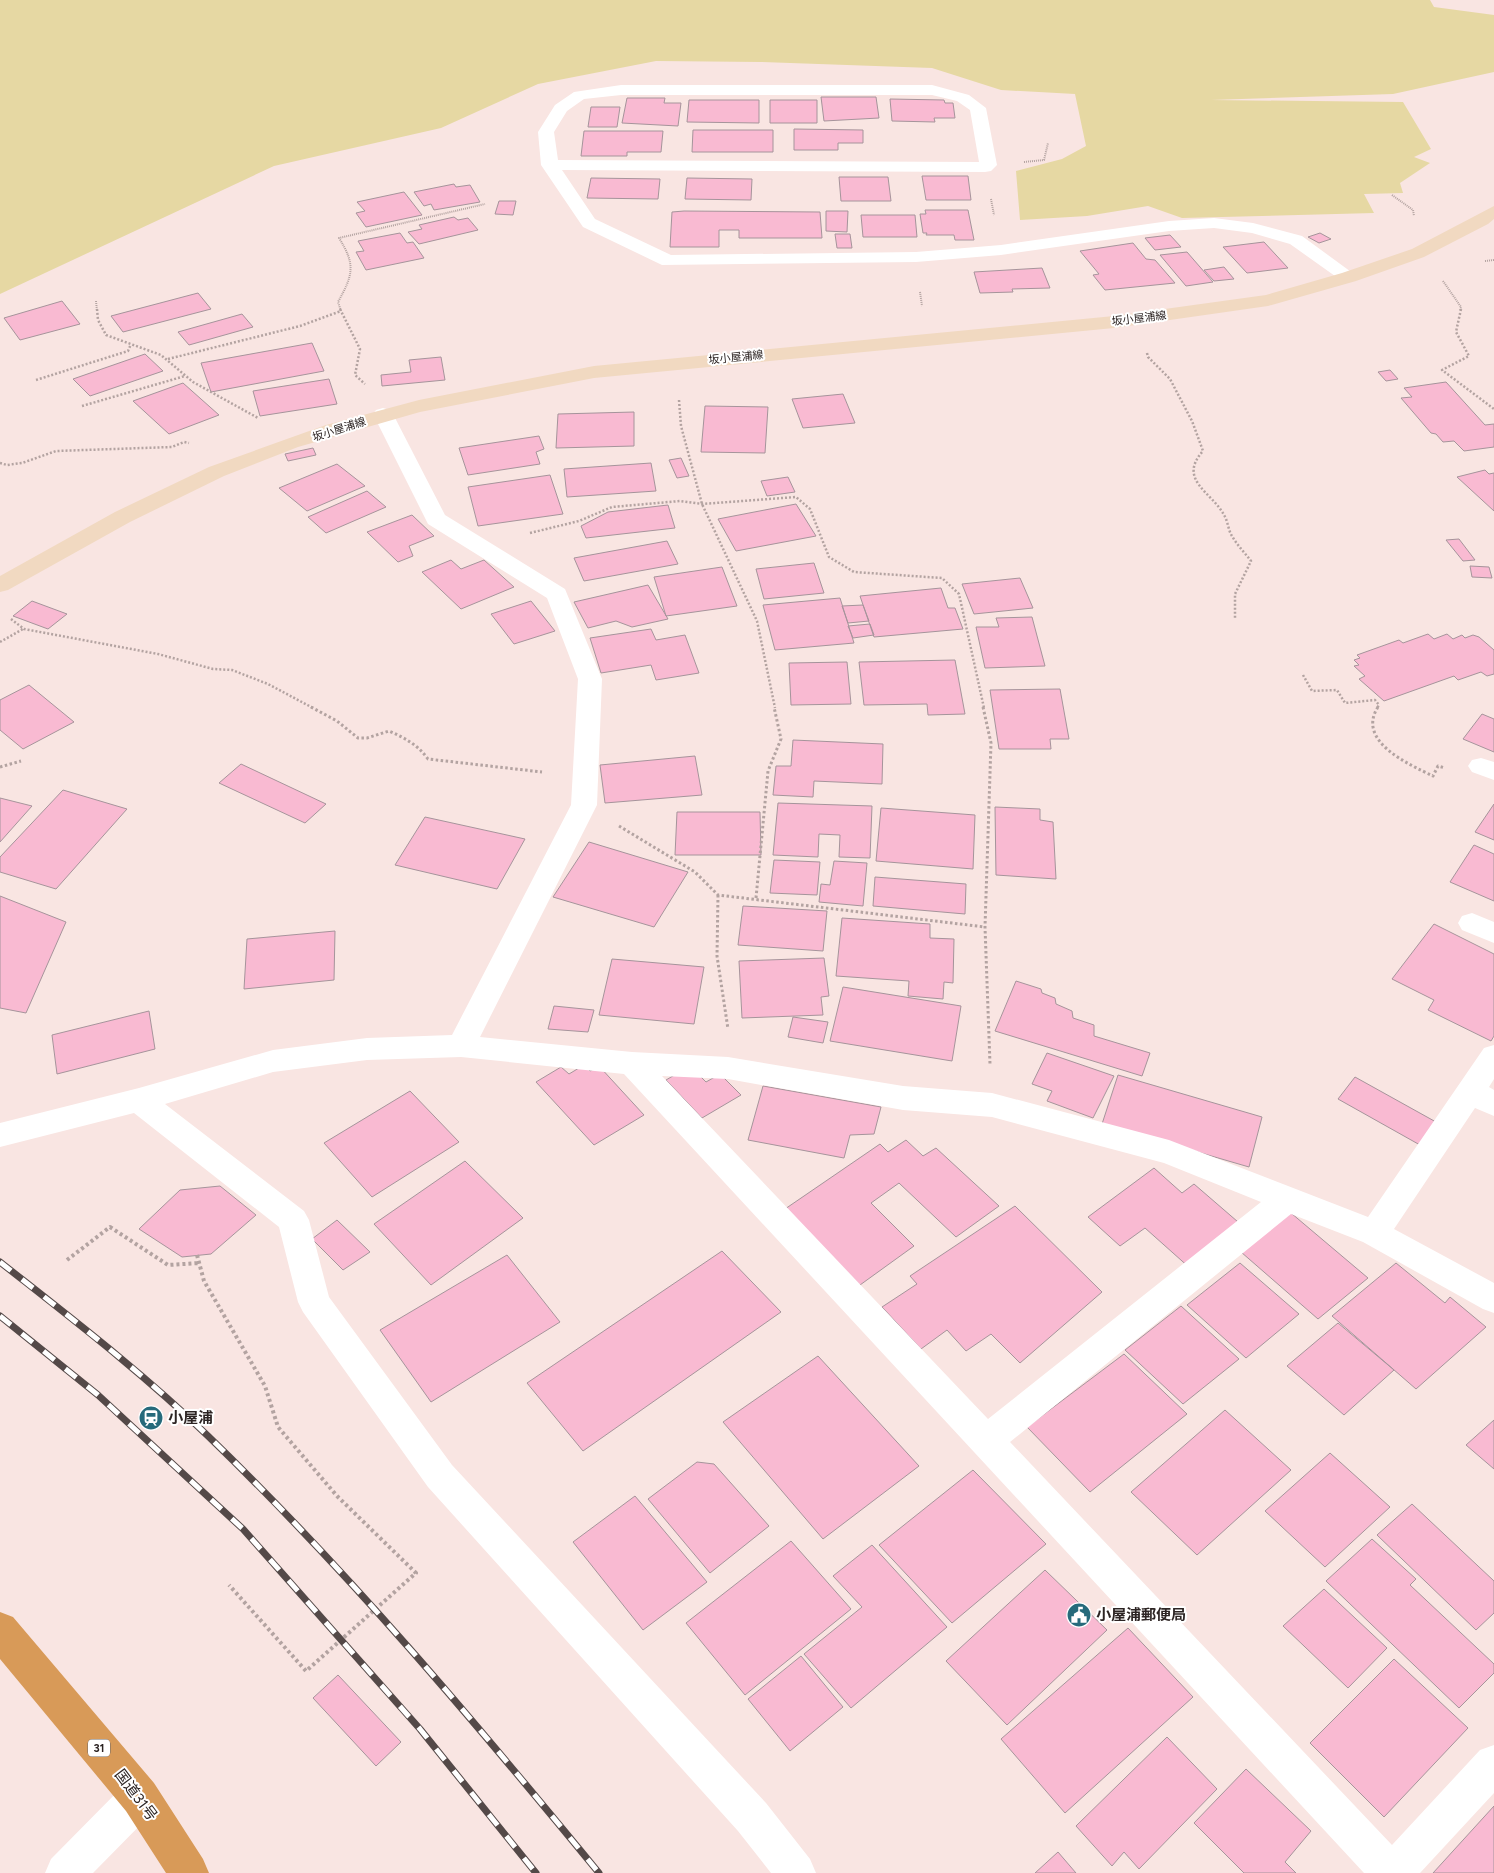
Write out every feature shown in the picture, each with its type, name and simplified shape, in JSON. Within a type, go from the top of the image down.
[{"type":"highway","name":"国道31号","points":[[0,1630],[140,1797],[189,1873]]},
{"type":"main road","name":"坂小屋浦線","points":[[0,585],[134,510],[249,458],[383,414],[530,383],[594,372],[1114,322],[1268,300],[1349,277],[1431,247],[1494,211]]},
{"type":"street","points":[[550,165],[985,167],[988,165],[978,108],[963,98],[932,90],[621,90],[580,95],[561,108],[546,132],[550,165],[589,224],[668,261],[916,257],[1001,250],[1169,226],[1214,223],[1253,228],[1296,240],[1349,277]]},
{"type":"street","points":[[383,414],[436,518],[557,594],[590,679],[584,805],[461,1046]]},
{"type":"street","points":[[0,1135],[139,1100],[273,1061],[367,1049],[461,1046],[632,1063],[728,1068],[904,1098],[992,1105],[1170,1152],[1374,1233],[1494,1299]]},
{"type":"street","points":[[1374,1233],[1482,1098],[1494,1056]]},
{"type":"street","points":[[632,1063],[1392,1873],[1494,1764]]},
{"type":"street","points":[[139,1100],[294,1220],[314,1302],[440,1476],[752,1817],[796,1873]]},
{"type":"street","points":[[987,1440],[1287,1199]]},
{"type":"street","points":[[65,1873],[140,1797]]},
{"type":"path","points":[[985,167],[1001,250]]},
{"type":"path","points":[[1392,195],[1413,210]]},
{"type":"path","points":[[383,414],[367,386],[356,374],[360,349],[338,302],[352,277],[351,256],[339,238],[485,204]]},
{"type":"path","points":[[1442,276],[1444,284],[1461,307],[1456,332],[1468,356],[1442,370],[1494,409]]},
{"type":"path","points":[[918,283],[923,309]]},
{"type":"path","points":[[96,301],[98,320],[106,335],[161,355],[186,376],[261,419]]},
{"type":"path","points":[[167,360],[300,326],[341,311]]},
{"type":"path","points":[[36,380],[128,351],[131,344]]},
{"type":"path","points":[[1146,348],[1148,357],[1170,379],[1192,421],[1203,451],[1196,458],[1193,471],[1200,488],[1224,514],[1232,536],[1252,561],[1235,594],[1235,618]]},
{"type":"path","points":[[667,364],[681,386],[678,406],[681,426],[702,504],[757,621],[781,739],[768,771],[756,898]]},
{"type":"path","points":[[82,406],[186,376]]},
{"type":"path","points":[[0,463],[7,465],[22,463],[56,451],[172,447],[184,442],[194,444]]},
{"type":"path","points":[[478,545],[579,521],[612,507],[680,501],[702,504],[796,496],[810,509],[829,558],[854,572],[942,578],[959,594],[991,743],[985,927],[992,1105]]},
{"type":"path","points":[[8,617],[24,629],[158,654],[213,669],[232,670],[268,684],[280,693],[337,721],[358,738],[367,738],[389,731],[408,739],[422,749],[428,759],[542,773],[542,766]]},
{"type":"path","points":[[0,642],[24,629]]},
{"type":"path","points":[[1303,675],[1312,691],[1337,690],[1345,702],[1375,700],[1379,705],[1373,710],[1370,721],[1375,733],[1384,746],[1403,762],[1433,776],[1438,766],[1468,772],[1487,769]]},
{"type":"path","points":[[0,767],[20,761]]},
{"type":"path","points":[[584,805],[695,872],[718,895],[756,898],[985,927]]},
{"type":"path","points":[[718,895],[717,956],[730,1041],[728,1068]]},
{"type":"path","points":[[67,1260],[110,1227],[168,1265],[200,1263]]},
{"type":"path","points":[[197,1255],[204,1281],[265,1386],[278,1427],[337,1496],[416,1573],[306,1671],[229,1585]]},
{"type":"shaded area","points":[[0,0],[1430,0],[1434,7],[1494,15],[1494,72],[1393,94],[1211,100],[1403,102],[1431,149],[1414,157],[1430,163],[1400,183],[1403,193],[1364,194],[1374,213],[1182,218],[1148,206],[1087,216],[1020,220],[1016,171],[1062,159],[1086,146],[1075,94],[1001,90],[932,68],[761,62],[656,61],[538,84],[441,128],[274,166],[0,294]]},
{"type":"building","points":[[821,97],[876,97],[879,118],[824,121]]},
{"type":"building","points":[[627,98],[665,98],[664,103],[681,103],[678,126],[622,123]]},
{"type":"building","points":[[890,99],[944,100],[945,103],[953,103],[955,118],[934,118],[935,122],[892,121]]},
{"type":"building","points":[[689,100],[759,100],[759,123],[687,122]]},
{"type":"building","points":[[770,100],[817,100],[817,123],[770,123]]},
{"type":"building","points":[[591,107],[620,107],[617,127],[588,127]]},
{"type":"building","points":[[794,129],[863,130],[863,143],[838,143],[838,150],[794,150]]},
{"type":"building","points":[[693,130],[773,130],[773,152],[692,152]]},
{"type":"building","points":[[584,131],[663,131],[661,152],[627,152],[627,156],[581,156]]},
{"type":"building","points":[[922,176],[968,176],[971,200],[926,200]]},
{"type":"building","points":[[839,177],[888,177],[891,201],[841,201]]},
{"type":"building","points":[[591,178],[660,179],[658,199],[587,198]]},
{"type":"building","points":[[687,178],[752,179],[751,200],[685,199]]},
{"type":"building","points":[[454,184],[456,187],[470,185],[480,202],[434,210],[431,204],[424,206],[414,192]]},
{"type":"building","points":[[404,192],[422,215],[366,227],[356,213],[365,211],[357,202]]},
{"type":"building","points":[[499,201],[516,201],[513,215],[495,214]]},
{"type":"building","points":[[925,210],[968,210],[974,240],[955,240],[954,235],[926,235],[927,233],[923,233],[920,214],[926,214]]},
{"type":"building","points":[[826,211],[848,211],[847,232],[826,231]]},
{"type":"building","points":[[672,212],[820,212],[822,238],[739,238],[739,230],[719,230],[719,247],[670,247]]},
{"type":"building","points":[[861,215],[915,215],[917,237],[863,237]]},
{"type":"building","points":[[454,217],[458,220],[468,218],[478,230],[419,244],[408,232],[422,229],[419,225]]},
{"type":"building","points":[[400,233],[407,243],[413,242],[424,258],[366,270],[356,252],[364,251],[358,241]]},
{"type":"building","points":[[1320,233],[1331,239],[1319,243],[1308,237]]},
{"type":"building","points":[[835,234],[850,234],[852,248],[837,248]]},
{"type":"building","points":[[1170,235],[1181,247],[1155,250],[1145,238]]},
{"type":"building","points":[[1264,242],[1288,268],[1247,273],[1223,247]]},
{"type":"building","points":[[1133,243],[1146,259],[1155,260],[1175,283],[1105,290],[1093,275],[1099,274],[1080,251]]},
{"type":"building","points":[[1187,252],[1213,282],[1186,286],[1160,255]]},
{"type":"building","points":[[1224,267],[1234,279],[1214,281],[1204,270]]},
{"type":"building","points":[[1042,268],[1050,288],[1012,289],[1013,292],[980,293],[974,272]]},
{"type":"building","points":[[198,293],[211,309],[123,332],[111,316]]},
{"type":"building","points":[[62,301],[80,324],[20,340],[4,318]]},
{"type":"building","points":[[242,314],[253,327],[189,345],[178,332]]},
{"type":"building","points":[[312,343],[324,371],[211,392],[201,363]]},
{"type":"building","points":[[145,354],[163,371],[90,396],[73,379]]},
{"type":"building","points":[[441,357],[445,380],[382,386],[381,375],[411,372],[409,360]]},
{"type":"building","points":[[1390,370],[1398,379],[1386,381],[1378,372]]},
{"type":"building","points":[[329,379],[337,404],[260,416],[253,391]]},
{"type":"building","points":[[1446,382],[1485,425],[1494,424],[1494,447],[1464,451],[1454,441],[1443,442],[1436,434],[1431,433],[1401,398],[1412,397],[1404,388]]},
{"type":"building","points":[[183,383],[219,415],[169,434],[133,401]]},
{"type":"building","points":[[843,394],[855,423],[803,428],[792,399]]},
{"type":"building","points":[[705,406],[768,407],[765,453],[701,452]]},
{"type":"building","points":[[634,412],[634,446],[556,448],[558,414]]},
{"type":"building","points":[[539,436],[544,449],[536,452],[540,464],[468,475],[459,448]]},
{"type":"building","points":[[313,448],[316,455],[288,461],[285,454]]},
{"type":"building","points":[[681,458],[689,476],[677,478],[669,460]]},
{"type":"building","points":[[651,463],[656,491],[567,497],[564,469]]},
{"type":"building","points":[[337,464],[365,486],[307,511],[279,488]]},
{"type":"building","points":[[1485,470],[1489,474],[1494,473],[1494,511],[1457,477]]},
{"type":"building","points":[[550,475],[563,514],[478,526],[468,487]]},
{"type":"building","points":[[788,477],[795,492],[767,496],[761,481]]},
{"type":"building","points":[[367,491],[386,507],[326,533],[308,517]]},
{"type":"building","points":[[796,504],[816,536],[736,551],[718,519]]},
{"type":"building","points":[[668,505],[675,528],[586,538],[581,526],[608,512]]},
{"type":"building","points":[[412,515],[434,536],[409,546],[413,556],[398,562],[367,532]]},
{"type":"building","points":[[1459,539],[1475,560],[1463,561],[1446,540]]},
{"type":"building","points":[[667,541],[678,564],[584,581],[574,558]]},
{"type":"building","points":[[451,560],[461,569],[484,560],[514,587],[461,609],[422,572]]},
{"type":"building","points":[[814,563],[824,593],[764,599],[756,569]]},
{"type":"building","points":[[1470,566],[1489,567],[1492,578],[1472,577]]},
{"type":"building","points":[[722,567],[737,606],[666,616],[654,577]]},
{"type":"building","points":[[1020,578],[1033,608],[974,614],[962,584]]},
{"type":"building","points":[[648,585],[668,619],[632,627],[616,621],[588,628],[574,602]]},
{"type":"building","points":[[941,588],[948,608],[955,608],[963,629],[874,637],[860,596]]},
{"type":"building","points":[[840,598],[854,643],[775,650],[763,605]]},
{"type":"building","points":[[32,601],[67,614],[48,629],[13,616]]},
{"type":"building","points":[[531,601],[555,631],[514,644],[491,614]]},
{"type":"building","points":[[863,605],[869,621],[848,623],[842,606]]},
{"type":"building","points":[[1032,617],[1045,666],[985,668],[976,627],[999,627],[996,618]]},
{"type":"building","points":[[870,624],[874,635],[853,638],[848,626]]},
{"type":"building","points":[[651,629],[656,640],[685,635],[699,673],[656,680],[651,665],[601,673],[590,638]]},
{"type":"building","points":[[1428,634],[1434,639],[1447,634],[1453,639],[1462,635],[1465,638],[1473,635],[1479,637],[1494,650],[1494,674],[1487,676],[1481,672],[1458,680],[1454,676],[1384,701],[1359,679],[1365,676],[1354,666],[1359,665],[1354,660],[1360,658],[1357,655],[1399,640],[1403,643]]},
{"type":"building","points":[[955,660],[965,714],[928,715],[927,704],[864,705],[859,662]]},
{"type":"building","points":[[847,662],[851,704],[791,705],[789,663]]},
{"type":"building","points":[[29,685],[74,722],[23,749],[0,730],[0,700]]},
{"type":"building","points":[[1060,689],[1069,739],[1050,739],[1051,749],[999,749],[990,690]]},
{"type":"building","points":[[1482,714],[1494,719],[1494,752],[1463,739]]},
{"type":"building","points":[[793,740],[883,744],[882,784],[814,781],[813,797],[773,795],[776,766],[791,766]]},
{"type":"building","points":[[695,756],[702,795],[605,803],[600,765]]},
{"type":"building","points":[[241,764],[326,804],[305,823],[219,783]]},
{"type":"building","points":[[63,790],[127,809],[56,889],[0,872],[0,857]]},
{"type":"building","points":[[0,798],[32,806],[0,842]]},
{"type":"building","points":[[778,803],[872,806],[870,858],[839,857],[840,835],[819,834],[818,857],[773,855]]},
{"type":"building","points":[[1494,804],[1494,840],[1475,832]]},
{"type":"building","points":[[995,807],[1040,809],[1040,820],[1053,822],[1056,879],[996,875]]},
{"type":"building","points":[[881,808],[975,815],[973,869],[876,861]]},
{"type":"building","points":[[677,812],[760,812],[761,855],[675,855]]},
{"type":"building","points":[[425,817],[525,839],[497,889],[395,865]]},
{"type":"building","points":[[589,842],[688,872],[654,927],[553,897]]},
{"type":"building","points":[[1474,845],[1494,854],[1494,901],[1450,882]]},
{"type":"building","points":[[774,860],[820,862],[817,895],[770,893]]},
{"type":"building","points":[[834,861],[867,863],[863,906],[819,902],[821,884],[830,885]]},
{"type":"building","points":[[875,877],[966,884],[965,914],[873,906]]},
{"type":"building","points":[[0,896],[66,922],[26,1013],[0,1008]]},
{"type":"building","points":[[743,906],[827,911],[823,951],[738,945]]},
{"type":"building","points":[[842,918],[930,924],[930,938],[954,939],[953,983],[944,982],[943,999],[908,996],[909,981],[836,976]]},
{"type":"building","points":[[1434,924],[1494,954],[1494,1036],[1491,1041],[1428,1010],[1434,1000],[1392,979]]},
{"type":"building","points":[[335,931],[334,980],[244,989],[247,939]]},
{"type":"building","points":[[824,958],[829,996],[821,997],[823,1015],[742,1018],[739,961]]},
{"type":"building","points":[[612,959],[704,967],[694,1024],[599,1015]]},
{"type":"building","points":[[1016,981],[1041,989],[1042,993],[1055,998],[1056,1004],[1072,1011],[1073,1018],[1094,1025],[1094,1036],[1150,1053],[1142,1076],[995,1031]]},
{"type":"building","points":[[843,987],[961,1006],[952,1061],[830,1041]]},
{"type":"building","points":[[554,1006],[594,1010],[588,1032],[548,1029]]},
{"type":"building","points":[[149,1011],[155,1049],[57,1074],[52,1035]]},
{"type":"building","points":[[793,1017],[828,1022],[823,1043],[788,1037]]},
{"type":"building","points":[[1047,1053],[1114,1076],[1093,1118],[1047,1101],[1052,1091],[1032,1084]]},
{"type":"building","points":[[584,1065],[590,1071],[599,1066],[644,1115],[594,1145],[536,1082],[561,1067],[569,1074]]},
{"type":"building","points":[[690,1066],[706,1082],[720,1074],[741,1095],[702,1118],[666,1080]]},
{"type":"building","points":[[1118,1075],[1262,1117],[1249,1167],[1102,1124]]},
{"type":"building","points":[[1355,1077],[1436,1122],[1420,1145],[1338,1099]]},
{"type":"building","points":[[763,1086],[881,1107],[874,1134],[850,1135],[844,1158],[748,1140]]},
{"type":"building","points":[[410,1091],[459,1142],[372,1197],[324,1143]]},
{"type":"building","points":[[906,1140],[923,1156],[936,1148],[999,1206],[956,1237],[899,1183],[871,1203],[914,1246],[860,1285],[785,1209],[880,1144],[888,1152]]},
{"type":"building","points":[[465,1161],[523,1218],[431,1285],[374,1224]]},
{"type":"building","points":[[1154,1168],[1182,1193],[1194,1184],[1245,1228],[1191,1269],[1145,1228],[1120,1246],[1088,1217]]},
{"type":"building","points":[[220,1186],[256,1215],[211,1254],[182,1257],[139,1229],[180,1190]]},
{"type":"building","points":[[1015,1206],[1102,1292],[1020,1363],[991,1334],[966,1351],[947,1330],[921,1349],[882,1307],[917,1284],[910,1276]]},
{"type":"building","points":[[1291,1213],[1368,1278],[1318,1319],[1241,1252]]},
{"type":"building","points":[[337,1220],[370,1252],[343,1270],[312,1239]]},
{"type":"building","points":[[722,1251],[781,1312],[583,1451],[527,1383]]},
{"type":"building","points":[[507,1255],[560,1322],[431,1402],[380,1330]]},
{"type":"building","points":[[1240,1263],[1299,1314],[1246,1358],[1187,1305]]},
{"type":"building","points":[[1396,1263],[1445,1303],[1450,1297],[1486,1327],[1416,1389],[1332,1316]]},
{"type":"building","points":[[1181,1306],[1239,1359],[1183,1404],[1125,1350]]},
{"type":"building","points":[[1338,1323],[1394,1370],[1344,1415],[1287,1366]]},
{"type":"building","points":[[1124,1354],[1187,1414],[1090,1492],[1027,1427]]},
{"type":"building","points":[[818,1356],[919,1466],[823,1539],[723,1422]]},
{"type":"building","points":[[1225,1410],[1291,1470],[1197,1555],[1131,1492]]},
{"type":"building","points":[[1494,1420],[1494,1469],[1466,1445]]},
{"type":"building","points":[[1330,1453],[1390,1507],[1325,1567],[1265,1511]]},
{"type":"building","points":[[697,1462],[714,1464],[769,1526],[710,1573],[648,1499]]},
{"type":"building","points":[[973,1470],[1046,1544],[952,1623],[879,1545]]},
{"type":"building","points":[[635,1496],[707,1582],[643,1630],[573,1542]]},
{"type":"building","points":[[1412,1504],[1494,1581],[1494,1613],[1476,1630],[1377,1535]]},
{"type":"building","points":[[1372,1539],[1416,1579],[1410,1585],[1494,1664],[1494,1673],[1459,1708],[1326,1581]]},
{"type":"building","points":[[791,1541],[851,1609],[745,1695],[686,1623]]},
{"type":"building","points":[[872,1545],[947,1627],[851,1708],[804,1654],[862,1607],[833,1576]]},
{"type":"building","points":[[1045,1570],[1107,1630],[1007,1725],[946,1661]]},
{"type":"building","points":[[1324,1589],[1387,1648],[1348,1688],[1283,1626]]},
{"type":"building","points":[[1128,1628],[1193,1697],[1065,1813],[1001,1739]]},
{"type":"building","points":[[801,1656],[843,1707],[790,1751],[748,1699]]},
{"type":"building","points":[[1394,1659],[1468,1728],[1384,1817],[1310,1743]]},
{"type":"building","points":[[338,1675],[401,1742],[376,1766],[313,1698]]},
{"type":"building","points":[[1167,1737],[1217,1789],[1139,1869],[1124,1852],[1112,1866],[1076,1826]]},
{"type":"building","points":[[1246,1769],[1311,1831],[1285,1862],[1296,1873],[1244,1873],[1194,1823]]},
{"type":"building","points":[[1494,1806],[1494,1873],[1433,1873]]},
{"type":"building","points":[[1058,1852],[1076,1873],[1035,1873]]},
{"type":"railway","points":[[0,1262],[158,1390],[208,1436],[311,1540],[458,1704],[599,1873]]},
{"type":"railway","points":[[0,1316],[98,1395],[243,1529],[420,1729],[536,1873]]},
{"type":"place","name":"小屋浦","points":[[151,1418]]},
{"type":"place","name":"小屋浦郵便局","points":[[1079,1615]]}]
